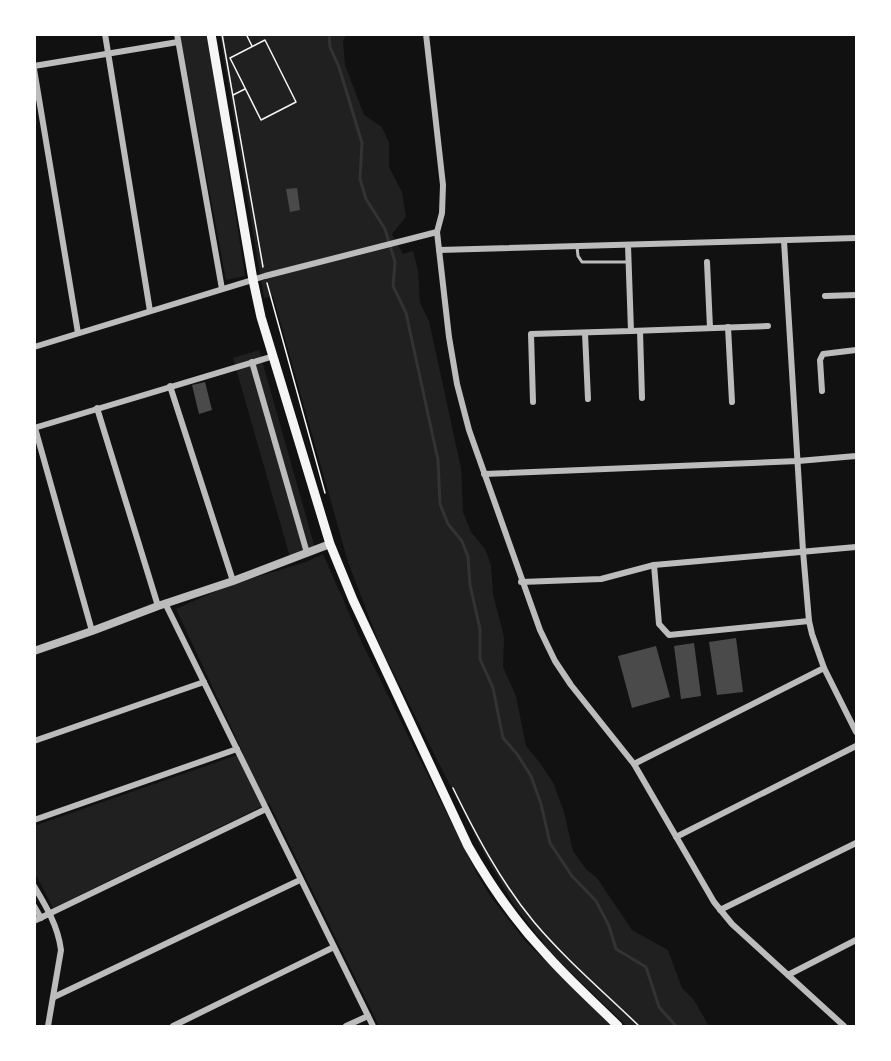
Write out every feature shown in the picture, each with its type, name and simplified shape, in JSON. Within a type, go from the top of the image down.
[{"type":"main road","points":[[211,34],[261,317],[330,544],[374,648],[468,846],[483,872],[497,894],[531,937],[618,1026]]},
{"type":"street","points":[[105,34],[150,311]]},
{"type":"street","points":[[177,34],[222,289]]},
{"type":"street","points":[[426,34],[443,185],[437,232],[449,337],[457,384],[469,430],[521,582],[540,630],[555,661],[571,685],[634,764],[720,910],[732,924],[844,1026]]},
{"type":"street","points":[[78,333],[34,67],[178,42]]},
{"type":"street","points":[[34,346],[266,276],[437,232]]},
{"type":"street","points":[[439,250],[856,238]]},
{"type":"street","points":[[784,241],[809,621],[824,668],[856,732]]},
{"type":"street","points":[[628,246],[631,331]]},
{"type":"street","points":[[708,262],[710,328]]},
{"type":"street","points":[[825,296],[856,295]]},
{"type":"street","points":[[533,402],[531,334],[768,326]]},
{"type":"street","points":[[728,327],[732,402]]},
{"type":"street","points":[[640,331],[642,398]]},
{"type":"street","points":[[585,333],[588,399]]},
{"type":"street","points":[[822,391],[820,360],[823,354],[856,350]]},
{"type":"street","points":[[92,632],[35,428],[274,356]]},
{"type":"street","points":[[252,363],[307,553]]},
{"type":"street","points":[[170,386],[233,581]]},
{"type":"street","points":[[98,408],[161,604],[204,682],[373,1026]]},
{"type":"street","points":[[484,474],[798,461],[856,456]]},
{"type":"street","points":[[34,651],[92,632],[161,604],[233,581],[330,544]]},
{"type":"street","points":[[521,582],[602,579],[654,565],[856,547]]},
{"type":"street","points":[[654,565],[659,624],[669,635],[809,621]]},
{"type":"street","points":[[634,764],[824,668]]},
{"type":"street","points":[[34,741],[204,682]]},
{"type":"street","points":[[676,837],[856,746]]},
{"type":"street","points":[[34,820],[237,748]]},
{"type":"street","points":[[34,906],[38,920],[51,915],[267,809]]},
{"type":"street","points":[[720,910],[856,843]]},
{"type":"street","points":[[54,997],[300,880]]},
{"type":"street","points":[[34,886],[51,915],[60,939],[61,950],[48,1026]]},
{"type":"street","points":[[788,975],[856,940]]},
{"type":"street","points":[[173,1026],[334,947]]},
{"type":"street","points":[[346,1026],[368,1016]]},
{"type":"lane","points":[[577,247],[578,256],[582,262],[629,262]]},
{"type":"path","points":[[222,34],[266,276],[326,494]]},
{"type":"path","points":[[248,35],[253,47]]},
{"type":"path","points":[[265,40],[296,102],[261,120],[230,58],[253,47],[265,40]]},
{"type":"path","points":[[222,102],[246,89]]},
{"type":"path","points":[[452,786],[482,846],[532,920],[565,957],[639,1026]]},
{"type":"shaded area","points":[[180,35],[208,35],[245,276],[226,280]]},
{"type":"shaded area","points":[[220,35],[346,35],[343,41],[345,65],[364,115],[382,127],[389,143],[389,167],[402,192],[406,217],[392,234],[403,254],[413,251],[418,270],[420,303],[429,321],[461,468],[463,512],[471,532],[485,549],[491,565],[493,594],[504,637],[503,667],[516,696],[526,746],[554,784],[564,812],[573,851],[586,869],[597,878],[632,930],[668,950],[682,988],[694,1000],[709,1026],[627,1026],[548,949],[514,905],[485,855],[381,648],[348,562],[273,296],[264,298]]},
{"type":"shaded area","points":[[259,350],[315,548],[290,557],[233,358]]},
{"type":"shaded area","points":[[323,554],[364,647],[477,874],[491,897],[525,941],[612,1026],[379,1026],[269,803],[53,908],[35,873],[34,826],[243,753],[176,609],[227,586],[306,562]]},
{"type":"building","points":[[297,188],[300,210],[290,212],[286,189]]},
{"type":"building","points":[[205,382],[212,410],[199,414],[192,385]]},
{"type":"building","points":[[736,638],[743,692],[717,695],[709,642]]},
{"type":"building","points":[[694,643],[701,696],[681,699],[674,646]]},
{"type":"building","points":[[656,646],[670,697],[632,708],[618,656]]},
{"type":"waterway","points":[[329,34],[330,47],[339,67],[362,143],[360,179],[366,199],[385,229],[395,262],[393,286],[406,313],[438,460],[440,504],[448,524],[462,541],[468,557],[470,585],[480,629],[480,659],[493,688],[503,738],[531,776],[541,804],[550,843],[572,876],[596,901],[609,926],[616,949],[646,967],[659,1007],[676,1026]]}]
